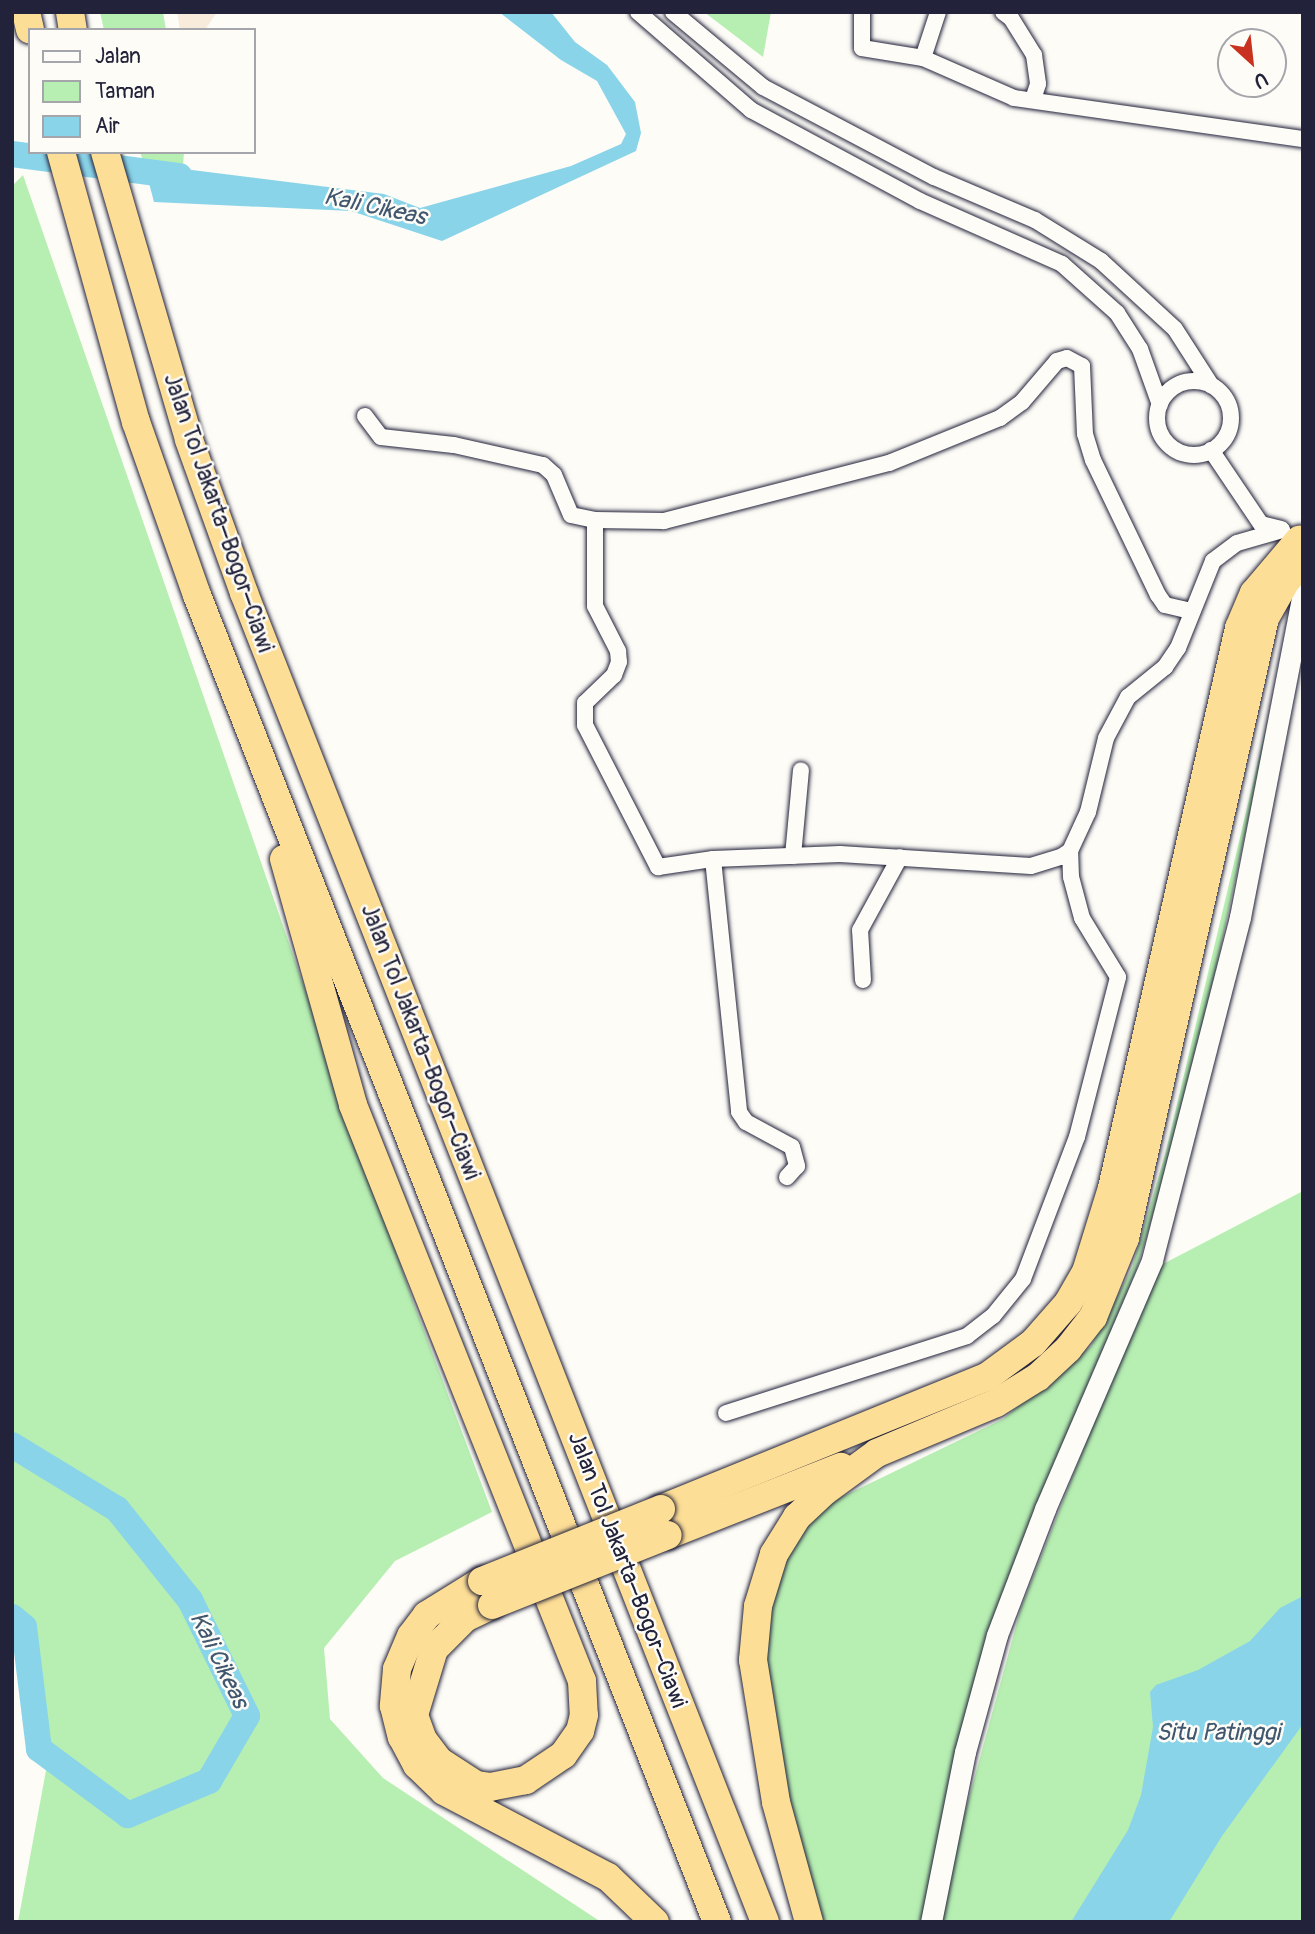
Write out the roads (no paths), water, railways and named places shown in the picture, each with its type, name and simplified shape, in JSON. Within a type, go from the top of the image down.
[{"type":"highway","name":"Jalan Tol Jakarta–Bogor–Ciawi","points":[[62,154],[92,272],[136,422],[240,702],[717,1922]]},
{"type":"highway","name":"Jalan Tol Jakarta–Bogor–Ciawi","points":[[106,154],[138,277],[244,593],[765,1922]]},
{"type":"highway","points":[[665,1522],[877,1453],[996,1403],[1038,1377],[1085,1328],[1110,1283],[1125,1238],[1265,618],[1286,581],[1298,544]]},
{"type":"highway","points":[[655,1922],[608,1877],[444,1791],[417,1765],[402,1737],[394,1706],[397,1669],[411,1636],[427,1615],[665,1522],[988,1376],[1033,1343],[1068,1303],[1086,1272],[1112,1188],[1239,628],[1255,593],[1298,544]]},
{"type":"highway","points":[[240,702],[353,1105],[582,1681],[584,1715],[580,1731],[563,1755],[526,1780],[491,1787],[476,1785],[439,1761],[423,1740],[414,1715],[434,1649],[487,1593]]},
{"type":"highway","points":[[809,1922],[790,1863],[760,1713],[753,1660],[758,1606],[774,1554],[797,1517],[877,1453]]},
{"type":"main road","points":[[931,1922],[965,1752],[997,1635],[1045,1509],[1152,1260],[1240,917],[1303,593]]},
{"type":"street","points":[[638,12],[751,110],[920,201],[1062,264],[1117,313],[1140,349],[1160,405],[1157,422],[1170,445],[1185,453],[1211,450],[1224,439],[1231,422],[1225,397],[1211,385],[1175,330],[1101,261],[1035,220],[934,177],[763,87],[673,12]]},
{"type":"street","points":[[862,12],[862,48],[923,58],[993,91],[1303,139]]},
{"type":"street","points":[[923,58],[938,12]]},
{"type":"street","points":[[1003,12],[1011,18],[1034,55],[1038,84],[1033,99]]},
{"type":"street","points":[[751,110],[763,87]]},
{"type":"street","points":[[365,416],[381,437],[454,445],[543,465],[554,475],[571,515],[595,520],[664,521],[890,463],[1000,418],[1022,401],[1057,361],[1067,358],[1082,366],[1085,434],[1128,534],[1164,605],[1189,611]]},
{"type":"street","points":[[1160,405],[1177,385],[1194,381],[1211,385]]},
{"type":"street","points":[[1211,450],[1261,524],[1298,544]]},
{"type":"street","points":[[595,520],[595,606],[618,651],[619,662],[614,675],[583,709],[590,741],[654,864],[666,868],[713,859],[793,856],[900,857],[1031,866],[1070,851]]},
{"type":"street","points":[[726,1413],[967,1336],[993,1316],[1023,1279],[1077,1137],[1118,977],[1082,918],[1070,877],[1070,851],[1088,812],[1106,738],[1128,697],[1165,667],[1178,648],[1189,611],[1213,561],[1237,544],[1298,544]]},
{"type":"street","points":[[793,856],[801,770]]},
{"type":"street","points":[[863,980],[860,930],[900,857]]},
{"type":"street","points":[[713,859],[739,1112],[746,1122],[792,1147],[797,1166],[787,1177]]},
{"type":"water","name":"Kali Cikeas","points":[[499,12],[551,12],[575,42],[607,65],[635,102],[641,133],[636,151],[442,241],[351,211],[154,202],[144,164],[384,194],[420,208],[571,166],[621,144],[626,134],[597,81],[561,60]]},
{"type":"water","name":"Situ Patinggi","points":[[1303,1596],[1303,1724],[1222,1836],[1169,1922],[1071,1922],[1128,1830],[1141,1795],[1153,1727],[1150,1692],[1156,1685],[1198,1670],[1250,1641],[1280,1608]]},
{"type":"waterway","name":"Kali Cikeas","points":[[12,154],[180,176]]},
{"type":"waterway","name":"Kali Cikeas","points":[[12,1445],[117,1509],[190,1600],[247,1716],[209,1781],[128,1815],[39,1749],[24,1627],[12,1617]]}]
